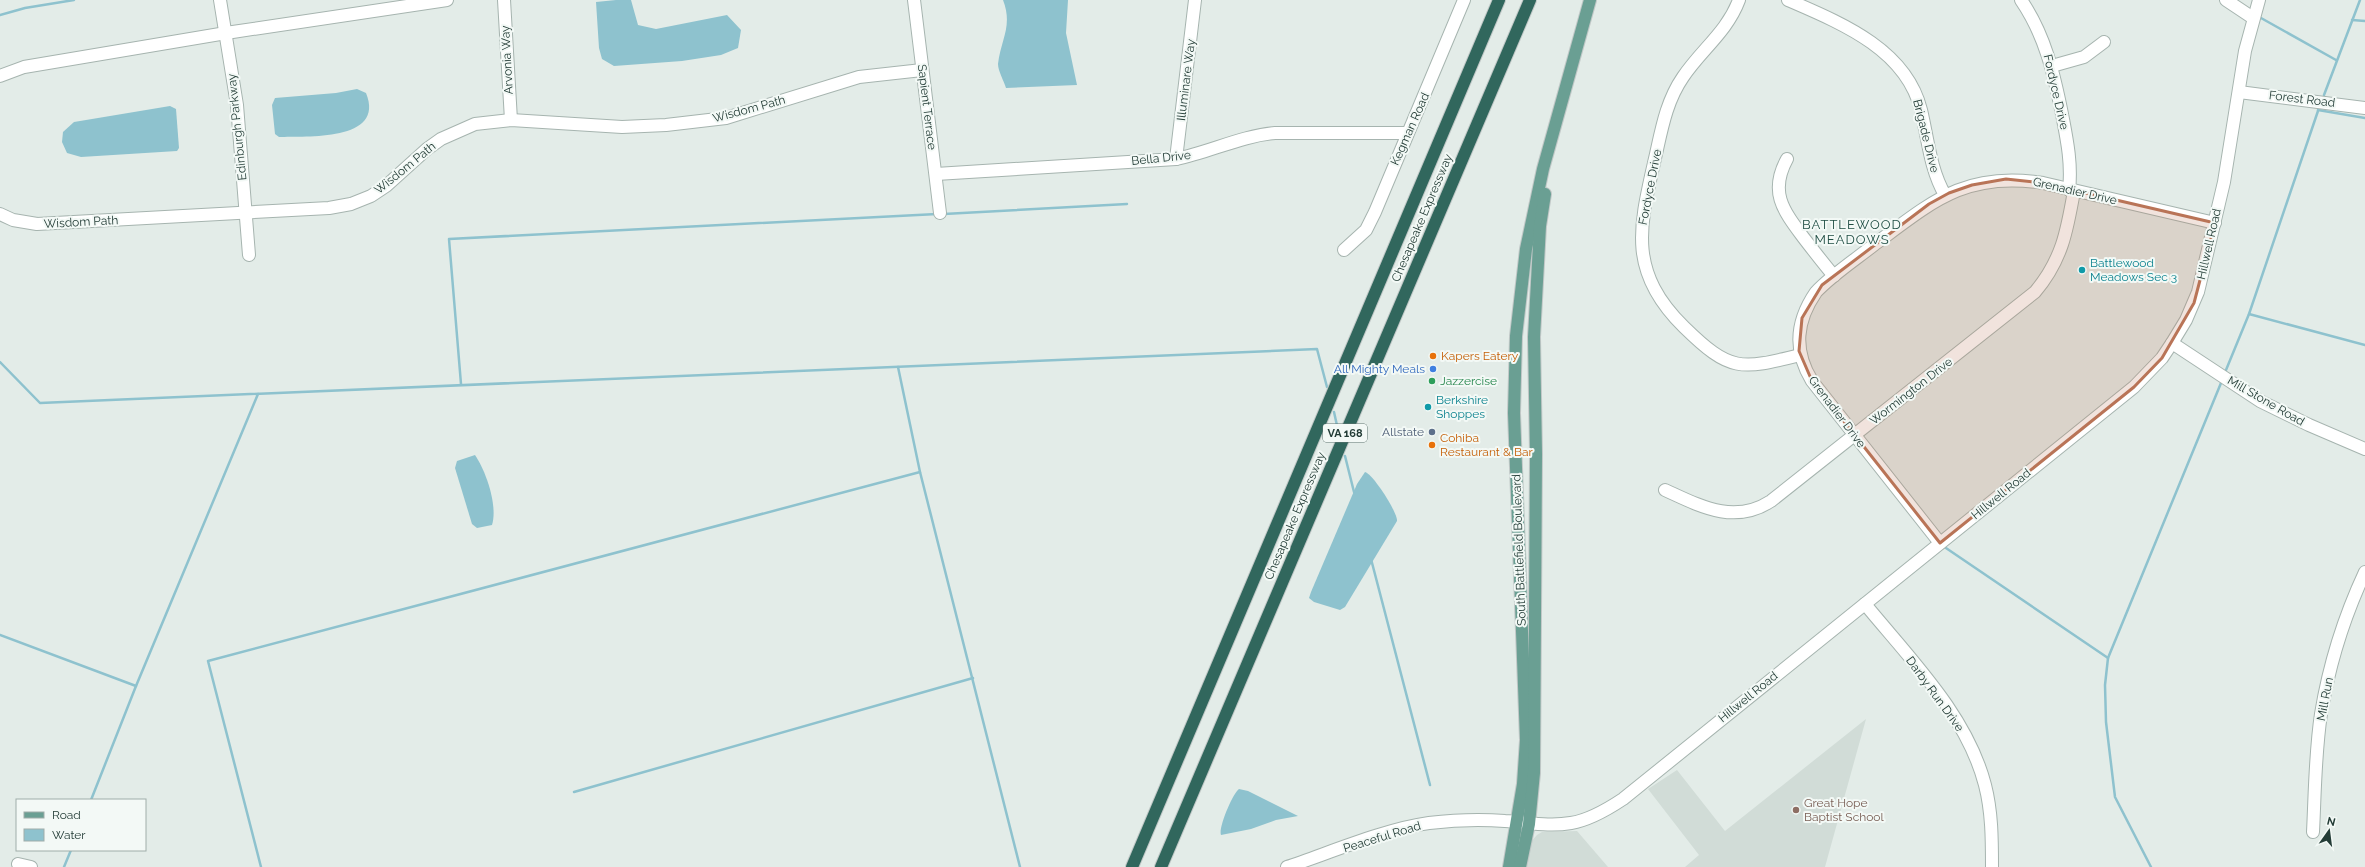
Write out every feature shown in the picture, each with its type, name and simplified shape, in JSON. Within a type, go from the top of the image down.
[{"type":"highway","name":"Chesapeake Expressway","points":[[1132,867],[1499,0]]},
{"type":"highway","name":"Chesapeake Expressway","points":[[1161,867],[1530,0]]},
{"type":"main road","name":"South Battlefield Boulevard","points":[[1520,867],[1526,740],[1514,413],[1516,336],[1526,249],[1543,169],[1553,140],[1590,0]]},
{"type":"main road","name":"South Battlefield Boulevard","points":[[1509,867],[1523,823],[1534,773],[1534,337],[1540,226],[1553,140]]},
{"type":"street","name":"Edinburgh Parkway","points":[[220,0],[237,105],[249,255]]},
{"type":"street","points":[[0,76],[24,67],[226,33],[446,0]]},
{"type":"street","name":"Arvonia Way","points":[[504,0],[511,120]]},
{"type":"street","name":"Sapient Terrace","points":[[914,0],[940,213]]},
{"type":"street","name":"Illuminare Way","points":[[1176,159],[1195,0]]},
{"type":"street","name":"Kegman Road","points":[[1344,250],[1366,230],[1464,0]]},
{"type":"street","name":"Fordyce Drive","points":[[1739,0],[1731,19],[1721,34],[1682,78],[1668,105],[1644,209],[1642,245],[1650,277],[1664,304],[1709,351],[1730,362],[1747,366],[1764,364],[1800,355]]},
{"type":"street","name":"Brigade Drive","points":[[1788,0],[1870,41],[1900,67],[1917,96],[1933,168],[1945,195]]},
{"type":"street","name":"Fordyce Drive","points":[[2021,0],[2039,32],[2052,66],[2069,152],[2071,191]]},
{"type":"street","points":[[2226,0],[2253,18]]},
{"type":"street","name":"Hillwell Road","points":[[1523,823],[1543,826],[1573,823],[1606,810],[1623,799],[2134,387],[2162,358],[2194,303],[2215,223],[2230,152],[2239,92],[2253,18],[2259,0]]},
{"type":"street","points":[[2052,66],[2084,57],[2104,42]]},
{"type":"street","name":"Wisdom Path","points":[[0,214],[13,220],[37,224],[329,208],[351,204],[370,196],[386,186],[427,149],[457,130],[475,124],[511,120],[622,127],[666,125],[726,118],[859,78],[922,70]]},
{"type":"street","name":"Forest Road","points":[[2239,92],[2365,108]]},
{"type":"street","name":"Bella Drive","points":[[936,174],[1176,159],[1201,154],[1256,135],[1407,133]]},
{"type":"street","points":[[1788,159],[1782,169],[1778,183],[1782,208],[1834,276]]},
{"type":"street","name":"Grenadier Drive","points":[[1940,544],[1812,381],[1800,355],[1799,328],[1806,307],[1816,292],[1834,276],[1929,204],[1945,195],[1972,185],[2006,179],[2043,183],[2071,191],[2215,223]]},
{"type":"street","name":"Wormington Drive","points":[[1665,490],[1704,508],[1718,512],[1737,513],[1752,510],[1771,501],[2035,292],[2053,268],[2060,252],[2067,228],[2071,191]]},
{"type":"street","name":"Mill Stone Road","points":[[2172,343],[2260,401],[2309,425],[2365,449]]},
{"type":"street","name":"Mill Run","points":[[2313,832],[2318,744],[2324,696],[2344,624],[2365,572]]},
{"type":"street","name":"Darby Run Drive","points":[[1865,604],[1925,676],[1957,720],[1970,744],[1985,786],[1992,831],[1992,867]]},
{"type":"street","name":"Peaceful Road","points":[[1287,867],[1411,826],[1476,820],[1523,823]]},
{"type":"street","points":[[18,864],[30,867]]},
{"type":"highlighted area","points":[[2006,179],[2043,183],[2215,223],[2194,303],[2162,358],[2134,387],[1940,543],[1812,381],[1799,351],[1802,318],[1822,285],[1929,204],[1949,193],[1972,185]]},
{"type":"shaded area","name":"Great Hope Baptist School","points":[[1866,719],[1825,867],[1685,867],[1699,855],[1648,789],[1677,770],[1725,831]]},
{"type":"shaded area","points":[[1577,831],[1608,867],[1524,867],[1529,844],[1537,835],[1542,832]]},
{"type":"water","points":[[631,0],[638,25],[656,29],[727,15],[741,30],[738,48],[721,55],[682,61],[614,66],[602,59],[599,48],[596,2]]},
{"type":"water","points":[[1003,0],[1068,0],[1066,33],[1077,85],[1006,88],[998,64],[1007,25],[1006,9]]},
{"type":"water","points":[[357,89],[366,93],[369,109],[364,120],[354,128],[340,133],[323,136],[279,137],[275,134],[272,105],[275,98],[336,93]]},
{"type":"water","points":[[170,106],[176,109],[179,148],[177,151],[81,157],[67,153],[62,142],[63,132],[74,122]]},
{"type":"water","points":[[475,455],[487,479],[493,508],[492,525],[477,528],[472,524],[455,468],[457,461]]},
{"type":"water","points":[[1365,472],[1374,479],[1384,494],[1394,510],[1397,521],[1345,607],[1340,610],[1314,602],[1309,598],[1357,484]]},
{"type":"water","points":[[1239,789],[1248,791],[1298,816],[1276,820],[1251,829],[1221,835],[1222,825],[1227,811],[1233,797]]},
{"type":"waterway","points":[[0,15],[25,8],[74,0]]},
{"type":"waterway","points":[[2324,95],[2360,0]]},
{"type":"waterway","points":[[2261,18],[2336,60]]},
{"type":"waterway","points":[[2352,20],[2365,21]]},
{"type":"waterway","points":[[2226,370],[2249,314],[2319,108]]},
{"type":"waterway","points":[[2318,110],[2365,118]]},
{"type":"waterway","points":[[944,214],[1127,204]]},
{"type":"waterway","points":[[461,384],[449,239],[937,214]]},
{"type":"waterway","points":[[2249,314],[2365,345]]},
{"type":"waterway","points":[[0,362],[40,403],[1317,349],[1327,387]]},
{"type":"waterway","points":[[898,367],[920,472],[1020,867]]},
{"type":"waterway","points":[[2151,867],[2115,797],[2106,722],[2105,685],[2108,658],[2221,383]]},
{"type":"waterway","points":[[91,799],[136,686],[258,394]]},
{"type":"waterway","points":[[1334,412],[1338,430]]},
{"type":"waterway","points":[[1345,456],[1354,492]]},
{"type":"waterway","points":[[261,867],[208,661],[920,472]]},
{"type":"waterway","points":[[1943,546],[2108,658]]},
{"type":"waterway","points":[[1371,559],[1430,785]]},
{"type":"waterway","points":[[0,635],[136,686]]},
{"type":"waterway","points":[[574,792],[973,678]]},
{"type":"waterway","points":[[64,867],[71,851]]},
{"type":"place","name":"Battlewood Meadows Sec 3","points":[[2082,270]]},
{"type":"place","name":"Kapers Eatery","points":[[1433,356]]},
{"type":"place","name":"All Mighty Meals","points":[[1433,369]]},
{"type":"place","name":"Jazzercise","points":[[1432,381]]},
{"type":"place","name":"Berkshire Shoppes","points":[[1428,407]]},
{"type":"place","name":"Allstate","points":[[1432,432]]},
{"type":"place","name":"Cohiba Restaurant & Bar","points":[[1432,445]]},
{"type":"place","name":"Great Hope Baptist School","points":[[1796,810]]},
{"type":"district","name":"BATTLEWOOD MEADOWS","points":[[1852,232]]}]
